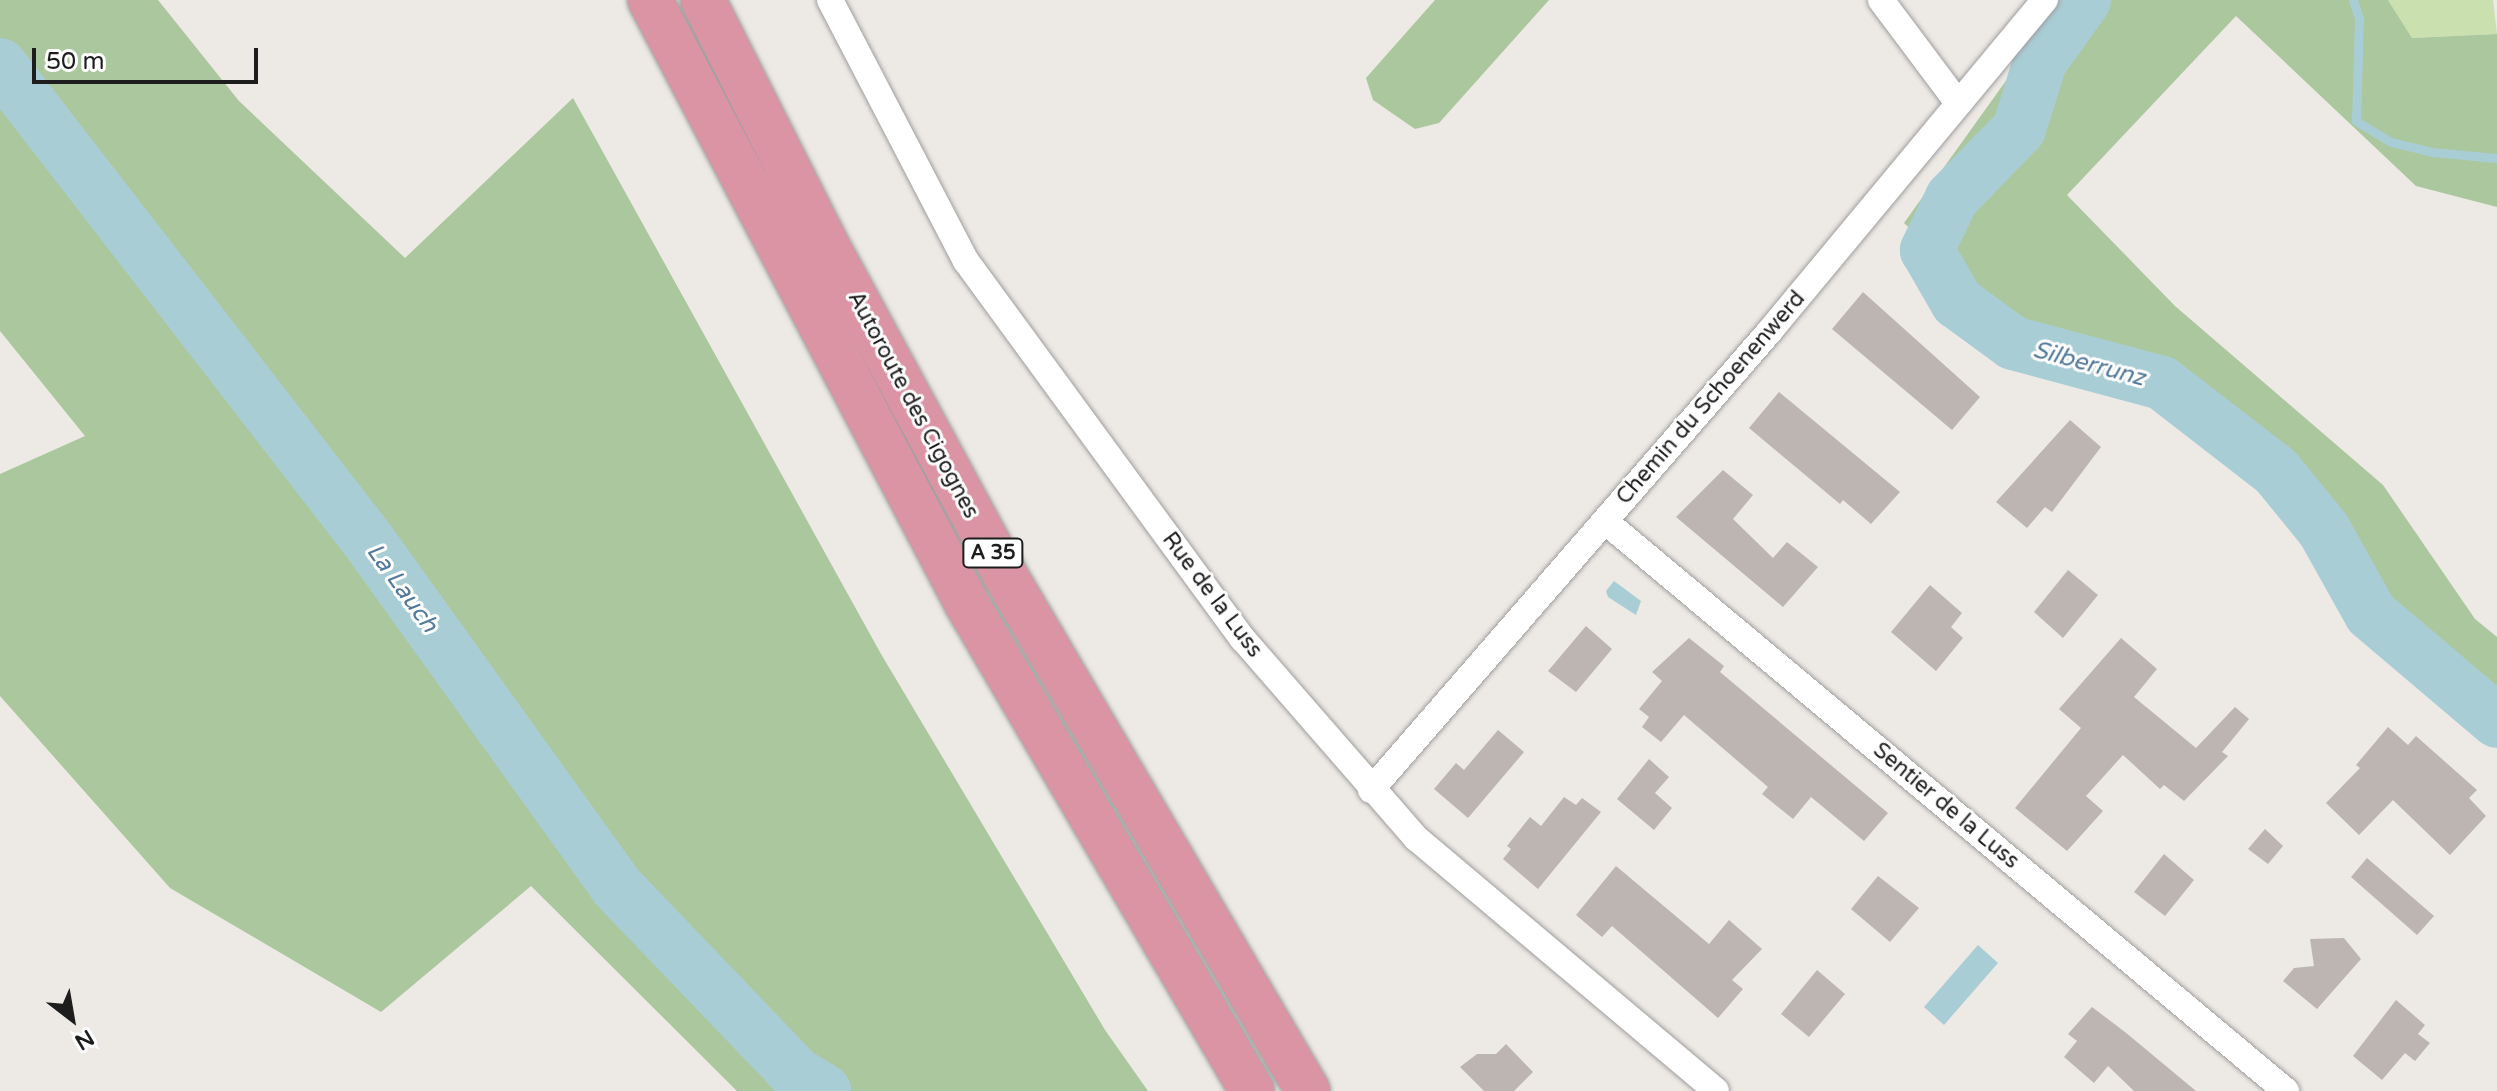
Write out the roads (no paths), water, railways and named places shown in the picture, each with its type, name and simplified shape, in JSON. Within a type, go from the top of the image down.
[{"type":"highway","name":"A 35","points":[[650,0],[967,604],[1252,1091]]},
{"type":"highway","name":"Autoroute des Cigognes","points":[[703,0],[823,238],[1005,575],[1308,1091]]},
{"type":"street","name":"Rue de la Luss","points":[[830,0],[966,261],[1243,639],[1371,790],[1416,838],[1716,1091]]},
{"type":"street","points":[[1881,0],[1958,103]]},
{"type":"street","name":"Chemin du Schoenenwerd","points":[[1371,790],[1606,522],[2045,0]]},
{"type":"street","name":"Sentier de la Luss","points":[[1606,522],[2286,1091]]},
{"type":"water","points":[[1614,581],[1641,601],[1636,615],[1608,597],[1606,591]]},
{"type":"water","points":[[1978,945],[1998,963],[1944,1025],[1924,1007]]},
{"type":"waterway","name":"Silberrunz","points":[[2084,0],[2040,62],[2019,129],[1952,198],[1927,250],[1957,302],[2013,343],[2162,383],[2276,471],[2324,530],[2371,614],[2497,721]]},
{"type":"waterway","points":[[2353,0],[2359,18],[2356,121],[2391,142],[2432,152],[2497,158]]},
{"type":"waterway","name":"La Lauch","points":[[0,65],[367,539],[616,886],[796,1074],[824,1091]]}]
